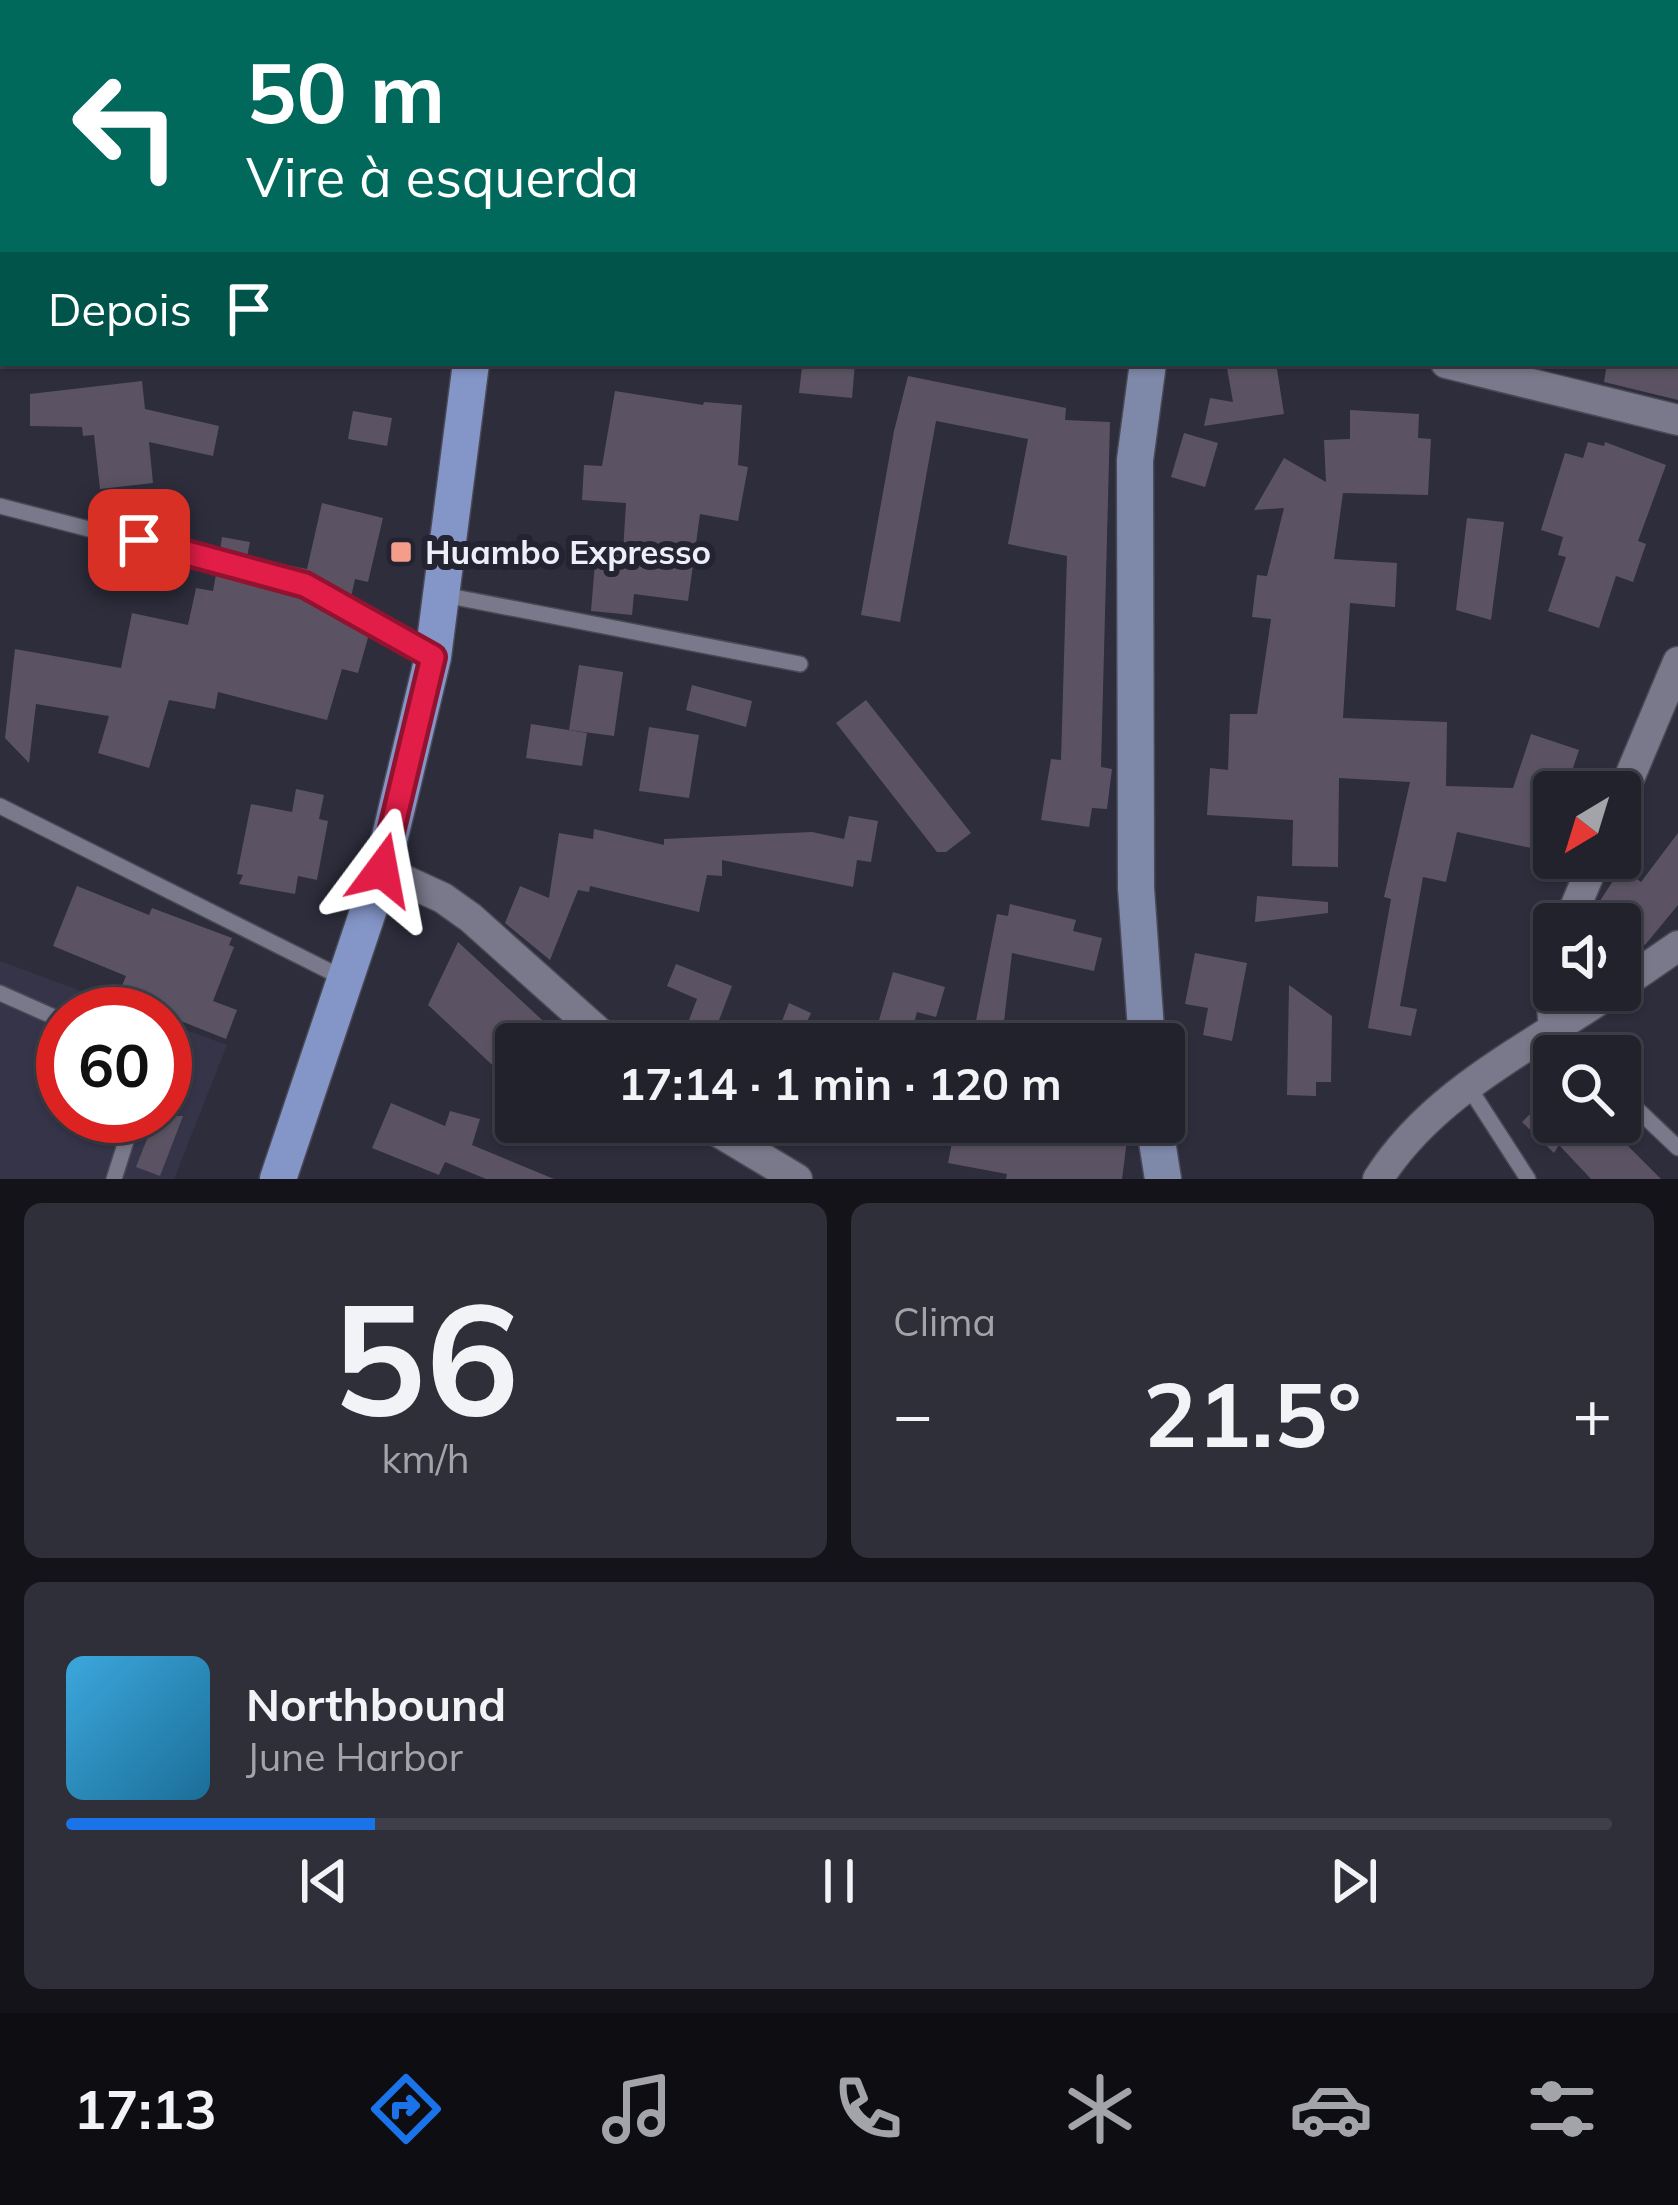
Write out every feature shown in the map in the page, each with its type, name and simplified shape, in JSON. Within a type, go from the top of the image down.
[{"type":"main road","points":[[278,1179],[382,870],[433,657],[471,366]]},
{"type":"street","points":[[1146,1023],[1136,887],[1136,460],[1148,366]]},
{"type":"street","points":[[1458,366],[1678,421]]},
{"type":"street","points":[[1632,771],[1678,662]]},
{"type":"street","points":[[382,870],[442,898],[471,918],[589,1023]]},
{"type":"street","points":[[1641,971],[1678,946]]},
{"type":"street","points":[[1553,1011],[1554,1031]]},
{"type":"street","points":[[1378,1179],[1421,1124],[1467,1084],[1583,1011]]},
{"type":"street","points":[[737,1143],[797,1179]]},
{"type":"street","points":[[1157,1143],[1163,1179]]},
{"type":"lane","points":[[0,506],[305,585],[433,657]]},
{"type":"lane","points":[[444,595],[800,664]]},
{"type":"lane","points":[[0,806],[346,979]]},
{"type":"lane","points":[[0,993],[36,1009]]},
{"type":"lane","points":[[1554,1031],[1558,1035]]},
{"type":"lane","points":[[1467,1084],[1528,1179]]},
{"type":"lane","points":[[1641,1113],[1678,1148]]},
{"type":"lane","points":[[114,1179],[125,1143]]},
{"type":"shaded area","points":[[0,961],[70,987],[36,987],[36,1143],[188,1143],[174,1179],[0,1179]]},
{"type":"shaded area","points":[[192,1032],[227,1045],[192,1133]]},
{"type":"building","points":[[855,366],[852,398],[799,393],[802,367]]},
{"type":"building","points":[[1276,366],[1284,414],[1204,426],[1210,398],[1233,402],[1227,368]]},
{"type":"building","points":[[1607,366],[1678,366],[1678,400],[1604,382]]},
{"type":"building","points":[[908,376],[1066,408],[1065,420],[1110,422],[1101,767],[1112,769],[1107,809],[1092,808],[1089,827],[1041,820],[1051,759],[1061,760],[1067,556],[1008,544],[1028,439],[936,421],[900,622],[861,615]]},
{"type":"building","points":[[142,381],[145,409],[219,426],[213,456],[149,442],[153,483],[100,489],[94,435],[83,436],[82,427],[30,426],[30,394]]},
{"type":"building","points":[[615,391],[703,405],[742,405],[738,465],[748,467],[738,521],[700,514],[688,601],[634,594],[632,615],[591,611],[596,551],[623,553],[626,503],[582,500],[584,465],[602,466]]},
{"type":"building","points":[[1350,410],[1419,414],[1418,438],[1431,439],[1428,495],[1343,493],[1334,559],[1397,563],[1395,607],[1350,603],[1343,718],[1447,722],[1446,786],[1513,788],[1531,734],[1579,750],[1572,771],[1533,771],[1533,848],[1457,832],[1446,882],[1423,877],[1400,1006],[1417,1009],[1411,1036],[1368,1028],[1391,899],[1384,897],[1410,782],[1339,778],[1338,867],[1292,866],[1293,820],[1207,815],[1210,768],[1228,770],[1230,714],[1257,714],[1271,619],[1252,617],[1257,575],[1267,576],[1284,508],[1254,510],[1284,458],[1326,482],[1324,440],[1350,439]]},
{"type":"building","points":[[353,411],[392,418],[387,446],[348,439]]},
{"type":"building","points":[[1184,433],[1218,443],[1205,487],[1171,477]]},
{"type":"building","points":[[1588,442],[1604,446],[1605,442],[1666,465],[1638,541],[1646,544],[1633,582],[1616,576],[1599,628],[1548,611],[1566,557],[1558,555],[1563,537],[1541,530],[1565,453],[1583,458]]},
{"type":"building","points":[[322,503],[383,518],[368,582],[355,579],[351,597],[309,574],[220,551],[222,537],[250,542],[247,557],[307,569]]},
{"type":"building","points":[[1467,518],[1504,522],[1491,620],[1456,610]]},
{"type":"building","points":[[216,574],[300,596],[369,634],[358,673],[342,669],[327,720],[218,692],[215,709],[169,700],[149,768],[98,753],[109,716],[36,704],[29,763],[5,738],[15,649],[121,668],[132,613],[188,625],[196,588],[213,591]]},
{"type":"building","points":[[579,665],[623,672],[614,736],[569,730]]},
{"type":"building","points":[[692,685],[752,701],[746,727],[686,710]]},
{"type":"building","points":[[866,700],[971,833],[946,852],[937,852],[836,723]]},
{"type":"building","points":[[531,724],[587,733],[582,766],[526,758]]},
{"type":"building","points":[[649,727],[699,735],[689,798],[639,791]]},
{"type":"building","points":[[296,789],[324,795],[319,819],[328,821],[317,880],[298,876],[295,894],[239,884],[251,804],[292,812]]},
{"type":"building","points":[[849,816],[878,821],[871,862],[857,860],[853,887],[722,860],[722,876],[707,875],[699,912],[590,886],[589,892],[578,890],[550,960],[505,923],[520,886],[549,898],[559,833],[593,839],[594,829],[664,845],[664,839],[812,832],[844,839]]},
{"type":"building","points":[[1678,833],[1678,905],[1645,945],[1641,942],[1641,903],[1599,903],[1614,879],[1641,882]]},
{"type":"building","points":[[77,886],[149,915],[152,908],[232,938],[229,945],[234,947],[213,1001],[237,1010],[226,1039],[192,1025],[192,987],[122,987],[126,976],[53,946]]},
{"type":"building","points":[[1257,896],[1328,902],[1328,913],[1255,922]]},
{"type":"building","points":[[1010,904],[1076,920],[1073,931],[1102,938],[1094,971],[1012,953],[1004,1023],[976,1023],[997,914],[1008,916]]},
{"type":"building","points":[[458,942],[545,1023],[495,1023],[495,1067],[428,1005]]},
{"type":"building","points":[[1195,953],[1247,963],[1232,1041],[1203,1035],[1208,1008],[1185,1004]]},
{"type":"building","points":[[676,964],[732,986],[718,1023],[688,1023],[697,999],[667,986]]},
{"type":"building","points":[[893,972],[945,987],[936,1017],[917,1012],[914,1023],[878,1023]]},
{"type":"building","points":[[1289,985],[1332,1016],[1331,1082],[1316,1082],[1316,1096],[1287,1095]]},
{"type":"building","points":[[789,1003],[811,1013],[806,1023],[781,1023]]},
{"type":"building","points":[[391,1103],[445,1126],[450,1111],[480,1119],[472,1145],[554,1179],[486,1179],[445,1162],[439,1175],[372,1148]]},
{"type":"building","points":[[1533,1111],[1533,1133],[1522,1122]]},
{"type":"building","points":[[145,1143],[173,1143],[160,1176],[136,1167]]},
{"type":"building","points":[[952,1143],[1127,1143],[1122,1179],[1006,1179],[1007,1174],[948,1163]]},
{"type":"building","points":[[1544,1143],[1627,1143],[1661,1179],[1591,1179],[1559,1145],[1554,1153]]},
{"type":"place","name":"Huambo Expresso","points":[[401,552]]},
{"type":"route","points":[[139,540],[305,585],[433,657],[382,870]]}]
